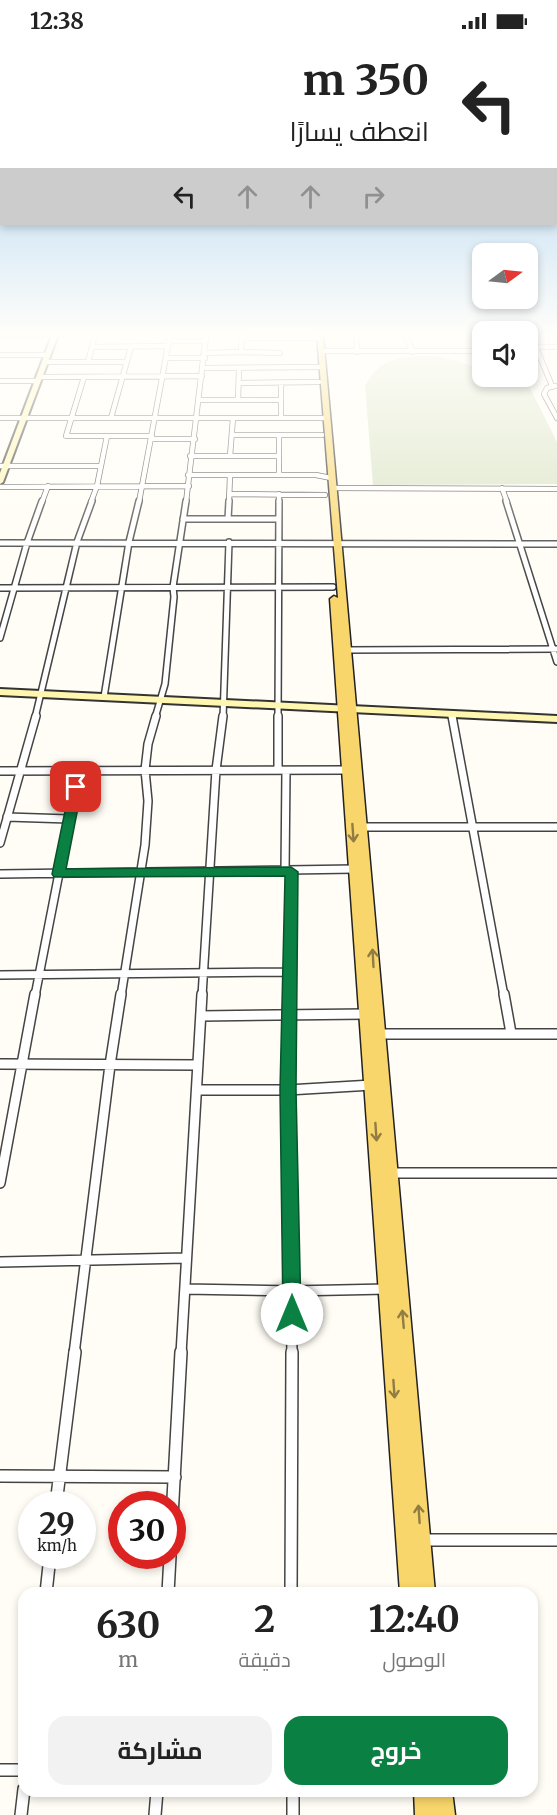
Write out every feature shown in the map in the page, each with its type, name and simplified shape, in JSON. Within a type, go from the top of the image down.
[{"type":"main road","points":[[323,418],[322,435],[328,485]]},
{"type":"main road","points":[[323,418],[333,587],[363,826],[377,1034],[391,1173],[425,1587]]},
{"type":"main road","points":[[332,542],[347,650],[348,770],[409,1587]]},
{"type":"main road","points":[[424,1797],[426,1815]]},
{"type":"main road","points":[[442,1797],[444,1815]]},
{"type":"street","points":[[0,418],[323,418]]},
{"type":"street","points":[[0,482],[3,466],[25,418]]},
{"type":"street","points":[[69,418],[66,436],[195,439]]},
{"type":"street","points":[[104,697],[120,587],[156,418]]},
{"type":"street","points":[[58,1491],[110,1065],[123,974],[142,873],[148,801],[145,770],[148,744],[161,700],[174,597],[173,587],[179,542],[184,527],[190,456],[195,439],[197,418]]},
{"type":"street","points":[[230,456],[233,418]]},
{"type":"street","points":[[232,435],[322,435]]},
{"type":"street","points":[[279,435],[279,475]]},
{"type":"street","points":[[0,843],[42,694],[77,542],[97,486],[107,436]]},
{"type":"street","points":[[190,456],[278,456]]},
{"type":"street","points":[[3,466],[101,466]]},
{"type":"street","points":[[188,475],[279,475],[328,485],[557,489]]},
{"type":"street","points":[[228,519],[230,476]]},
{"type":"street","points":[[230,494],[279,494],[328,485]]},
{"type":"street","points":[[0,638],[27,543],[48,486]]},
{"type":"street","points":[[0,487],[189,486]]},
{"type":"street","points":[[502,488],[518,544],[555,649],[557,662]]},
{"type":"street","points":[[279,494],[278,705],[288,872],[288,1090],[292,1291],[291,1587]]},
{"type":"street","points":[[183,519],[278,519]]},
{"type":"street","points":[[174,1491],[216,770],[225,703],[226,587],[229,542]]},
{"type":"street","points":[[0,543],[557,544]]},
{"type":"street","points":[[0,588],[333,587]]},
{"type":"street","points":[[347,650],[555,649]]},
{"type":"street","points":[[0,692],[557,719]]},
{"type":"street","points":[[452,714],[511,1033]]},
{"type":"street","points":[[0,771],[348,770]]},
{"type":"street","points":[[0,1183],[79,771]]},
{"type":"street","points":[[7,817],[69,819]]},
{"type":"street","points":[[363,826],[557,827]]},
{"type":"street","points":[[0,874],[288,872],[356,869]]},
{"type":"street","points":[[0,975],[289,972]]},
{"type":"street","points":[[201,1016],[366,1014]]},
{"type":"street","points":[[377,1034],[557,1034]]},
{"type":"street","points":[[0,1064],[198,1065]]},
{"type":"street","points":[[197,1090],[288,1090],[372,1086]]},
{"type":"street","points":[[391,1173],[557,1173]]},
{"type":"street","points":[[0,1262],[186,1258]]},
{"type":"street","points":[[184,1289],[292,1291],[387,1289]]},
{"type":"street","points":[[0,1476],[175,1477]]},
{"type":"street","points":[[421,1540],[557,1540]]},
{"type":"street","points":[[47,1587],[49,1569]]},
{"type":"street","points":[[168,1587],[169,1569]]},
{"type":"street","points":[[0,1770],[18,1770]]},
{"type":"street","points":[[21,1815],[23,1797]]},
{"type":"street","points":[[155,1815],[156,1797]]},
{"type":"street","points":[[293,1797],[293,1815]]},
{"type":"green space","points":[[368,418],[545,418],[557,442],[557,484],[373,485]]},
{"type":"route","points":[[76,787],[58,874],[291,872],[288,1090],[292,1314]]}]
